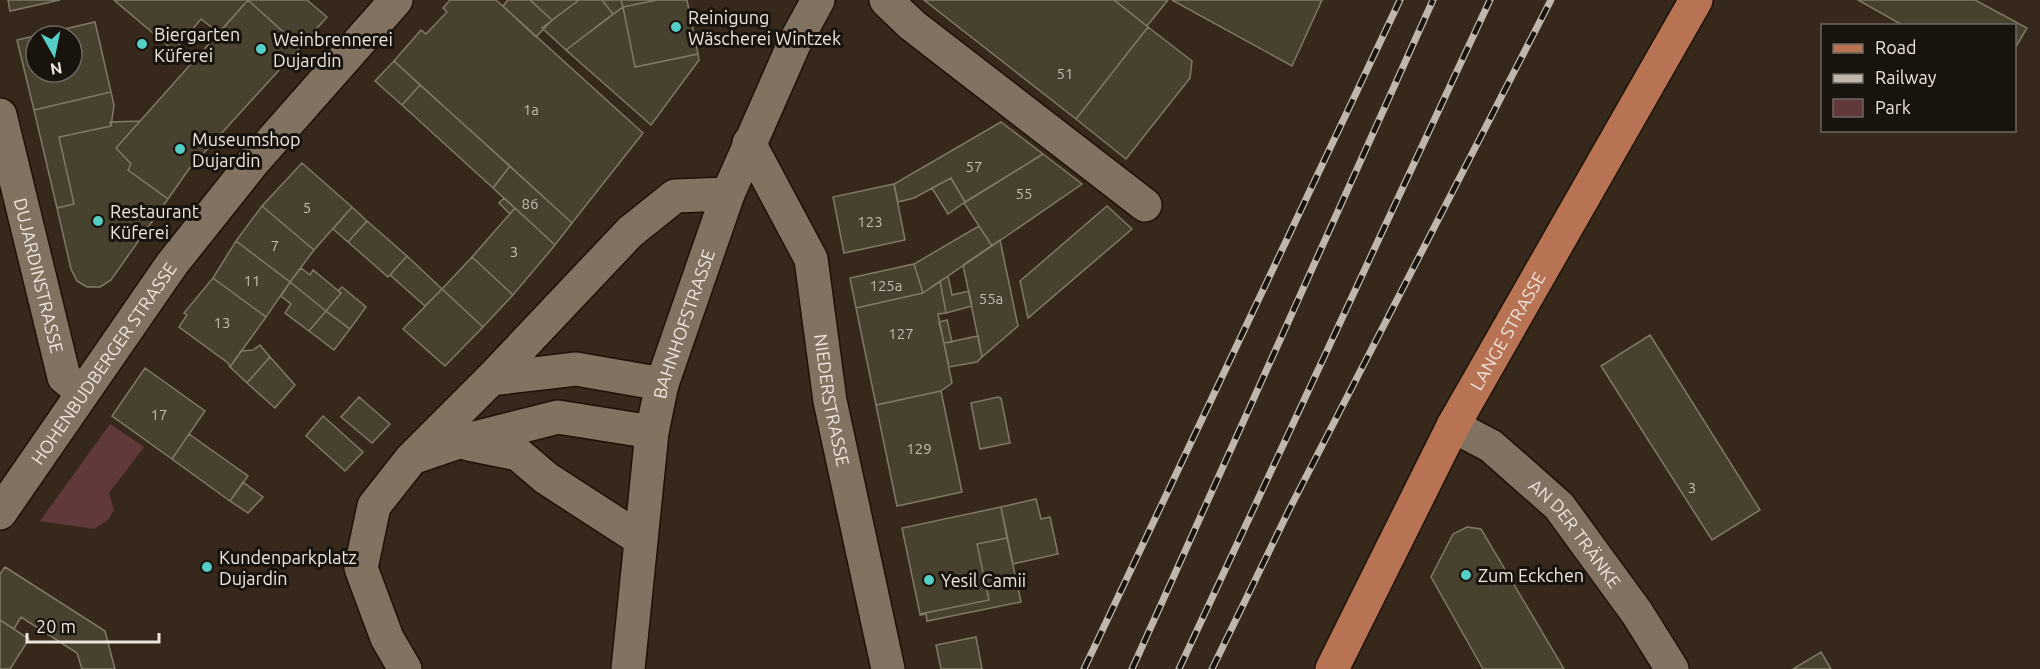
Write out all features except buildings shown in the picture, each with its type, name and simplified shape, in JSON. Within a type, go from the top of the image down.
[{"type":"main road","name":"LANGE STRASSE","points":[[1332,669],[1376,575],[1453,426],[1696,0]]},
{"type":"street","name":"HOHENBUDBERGER STRASSE","points":[[0,513],[172,264],[254,161],[396,0]]},
{"type":"street","name":"BAHNHOFSTRASSE","points":[[628,669],[652,432],[662,384],[728,194],[794,44],[818,0]]},
{"type":"street","points":[[886,0],[912,25],[1145,205]]},
{"type":"street","name":"DUJARDINSTRASSE","points":[[0,115],[64,377],[82,392]]},
{"type":"street","name":"NIEDERSTRASSE","points":[[749,143],[811,259],[830,401],[888,669]]},
{"type":"street","points":[[405,669],[387,638],[361,568],[374,506],[411,459],[491,379],[630,232],[675,196],[728,194]]},
{"type":"street","points":[[491,379],[576,369],[662,384]]},
{"type":"street","points":[[411,459],[459,442],[558,417],[652,432]]},
{"type":"street","name":"AN DER TRÄNKE","points":[[1453,426],[1491,446],[1559,506],[1637,613],[1672,669]]},
{"type":"street","points":[[459,442],[518,454],[546,478],[640,539]]},
{"type":"green space","points":[[110,424],[144,447],[109,493],[114,510],[108,520],[94,529],[40,521]]},
{"type":"railway","points":[[1084,669],[1400,0]]},
{"type":"railway","points":[[1132,669],[1433,0]]},
{"type":"railway","points":[[1179,669],[1490,0]]},
{"type":"railway","points":[[1212,669],[1290,508],[1551,0]]},
{"type":"place","name":"Reinigung Wäscherei Wintzek","points":[[676,27]]},
{"type":"place","name":"Biergarten Küferei","points":[[142,44]]},
{"type":"place","name":"Weinbrennerei Dujardin","points":[[261,49]]},
{"type":"place","name":"Museumshop Dujardin","points":[[180,149]]},
{"type":"place","name":"Restaurant Küferei","points":[[98,221]]},
{"type":"place","name":"Kundenparkplatz Dujardin","points":[[207,567]]},
{"type":"place","name":"Zum Eckchen","points":[[1466,575]]},
{"type":"place","name":"Yesil Camii","points":[[929,580]]}]
